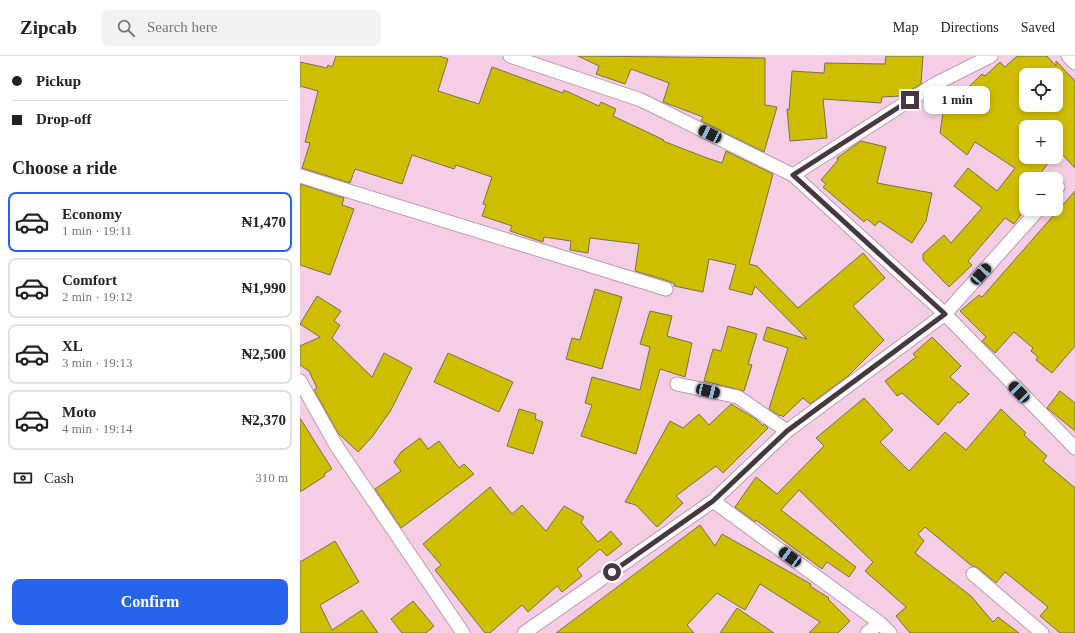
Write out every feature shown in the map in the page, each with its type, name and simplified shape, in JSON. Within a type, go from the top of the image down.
[{"type":"street","points":[[510,56],[641,100],[793,175],[945,314],[1075,448]]},
{"type":"street","points":[[793,175],[936,84],[992,56]]},
{"type":"street","points":[[1068,56],[1075,63]]},
{"type":"street","points":[[300,176],[666,289]]},
{"type":"street","points":[[524,633],[713,501],[787,431],[945,314],[1032,216]]},
{"type":"street","points":[[300,381],[337,447],[463,633]]},
{"type":"street","points":[[677,384],[738,397],[787,431]]},
{"type":"street","points":[[713,501],[880,623],[890,633]]},
{"type":"street","points":[[973,574],[1042,633]]},
{"type":"street","points":[[867,633],[880,623]]},
{"type":"building","points":[[336,56],[439,56],[448,59],[438,91],[479,104],[492,67],[563,93],[564,90],[599,106],[601,102],[616,109],[613,116],[664,140],[663,141],[707,158],[722,163],[726,151],[773,174],[749,264],[757,266],[798,308],[863,253],[885,278],[853,306],[884,340],[847,377],[810,404],[803,398],[783,417],[781,415],[780,416],[769,409],[788,348],[763,340],[767,327],[807,339],[755,286],[752,295],[729,289],[736,265],[709,259],[703,292],[674,286],[675,284],[668,281],[635,271],[639,244],[590,238],[588,253],[570,250],[571,241],[544,237],[543,242],[510,231],[512,226],[482,216],[486,205],[483,204],[492,177],[456,165],[454,169],[412,155],[402,184],[355,169],[350,183],[302,168],[310,143],[305,142],[318,91],[300,86],[300,62],[327,68],[328,65],[332,67]]},
{"type":"building","points":[[578,56],[765,58],[765,105],[777,107],[764,152],[701,121],[703,117],[663,102],[669,83],[631,69],[625,84],[596,74],[599,66]]},
{"type":"building","points":[[886,56],[923,56],[921,84],[901,96],[882,97],[881,103],[823,99],[827,138],[790,141],[787,109],[789,110],[792,71],[824,73],[825,63],[885,64]]},
{"type":"building","points":[[1017,56],[1047,56],[1056,66],[1056,61],[1063,68],[1019,68],[1019,112],[1063,112],[1063,68],[1075,81],[1075,168],[1063,155],[1063,120],[1019,120],[1019,164],[1048,164],[1041,172],[1019,172],[1020,216],[1014,224],[1005,218],[968,261],[972,265],[949,287],[923,260],[923,254],[944,235],[951,243],[982,208],[954,186],[968,168],[997,191],[1015,168],[975,142],[967,155],[940,133],[945,99],[955,100],[982,74],[985,76],[1000,62],[1005,67]]},
{"type":"building","points":[[861,141],[886,147],[877,183],[932,193],[926,221],[912,243],[879,221],[875,226],[867,219],[864,222],[823,187],[826,184],[821,180],[838,160],[837,158]]},
{"type":"building","points":[[300,184],[344,198],[342,205],[354,209],[330,275],[300,265]]},
{"type":"building","points":[[1075,191],[1075,346],[1052,373],[1036,360],[1038,357],[1031,351],[1033,348],[1014,332],[995,353],[982,341],[986,337],[960,311],[979,295],[982,297],[1053,216],[1063,216],[1063,205]]},
{"type":"building","points":[[595,289],[622,297],[602,369],[566,359],[572,338],[580,340]]},
{"type":"building","points":[[317,296],[341,311],[334,321],[340,325],[332,338],[372,377],[384,353],[412,368],[391,410],[372,437],[358,452],[338,433],[314,390],[317,388],[309,371],[300,365],[300,346],[320,337],[300,324]]},
{"type":"building","points":[[650,311],[672,316],[667,336],[692,343],[685,377],[660,369],[636,454],[581,436],[592,405],[585,403],[592,377],[640,390],[650,347],[640,344]]},
{"type":"building","points":[[728,326],[757,334],[748,364],[752,365],[744,391],[704,381],[713,349],[721,351]]},
{"type":"building","points":[[932,337],[961,366],[950,377],[969,394],[960,403],[958,402],[938,425],[902,393],[897,396],[885,381],[916,357],[913,354]]},
{"type":"building","points":[[448,353],[513,382],[499,412],[434,382]]},
{"type":"building","points":[[1060,391],[1075,403],[1075,431],[1047,408]]},
{"type":"building","points":[[864,398],[893,430],[880,442],[909,471],[945,432],[966,450],[1001,409],[1026,433],[1024,435],[1047,456],[1043,461],[1075,488],[1075,633],[1060,633],[1040,616],[1048,607],[1005,572],[996,583],[978,568],[972,566],[925,527],[918,534],[924,541],[915,553],[971,596],[993,622],[998,617],[1019,633],[910,633],[896,616],[906,607],[865,571],[873,562],[799,490],[781,510],[856,567],[849,577],[827,562],[822,569],[756,520],[755,522],[735,507],[756,477],[777,494],[824,446],[816,438]]},
{"type":"building","points":[[731,404],[768,428],[723,473],[716,466],[676,496],[683,503],[657,527],[636,505],[625,502],[670,421],[683,428],[699,414],[709,425]]},
{"type":"building","points":[[519,409],[536,414],[535,419],[543,422],[533,454],[507,446]]},
{"type":"building","points":[[300,418],[332,469],[324,474],[325,476],[300,492]]},
{"type":"building","points":[[420,438],[428,449],[439,441],[459,468],[464,464],[474,474],[401,528],[375,489],[401,471],[394,462],[401,452]]},
{"type":"building","points":[[490,487],[512,514],[522,505],[546,531],[564,506],[584,517],[581,522],[598,542],[611,531],[622,544],[607,556],[600,549],[577,569],[582,576],[562,592],[557,586],[528,612],[522,605],[490,633],[485,633],[435,570],[441,565],[423,544]]},
{"type":"building","points":[[700,525],[715,546],[722,534],[811,584],[810,586],[829,598],[828,599],[850,621],[838,633],[809,633],[820,622],[760,584],[745,610],[717,593],[687,625],[694,633],[556,633]]},
{"type":"building","points":[[335,541],[359,582],[320,605],[332,630],[362,610],[378,633],[300,633],[300,562]]},
{"type":"building","points":[[413,601],[434,626],[426,633],[402,633],[391,619]]},
{"type":"building","points":[[737,608],[774,633],[720,633]]},
{"type":"route","points":[[612,572],[713,501],[787,431],[945,314],[793,175],[910,100]]}]
